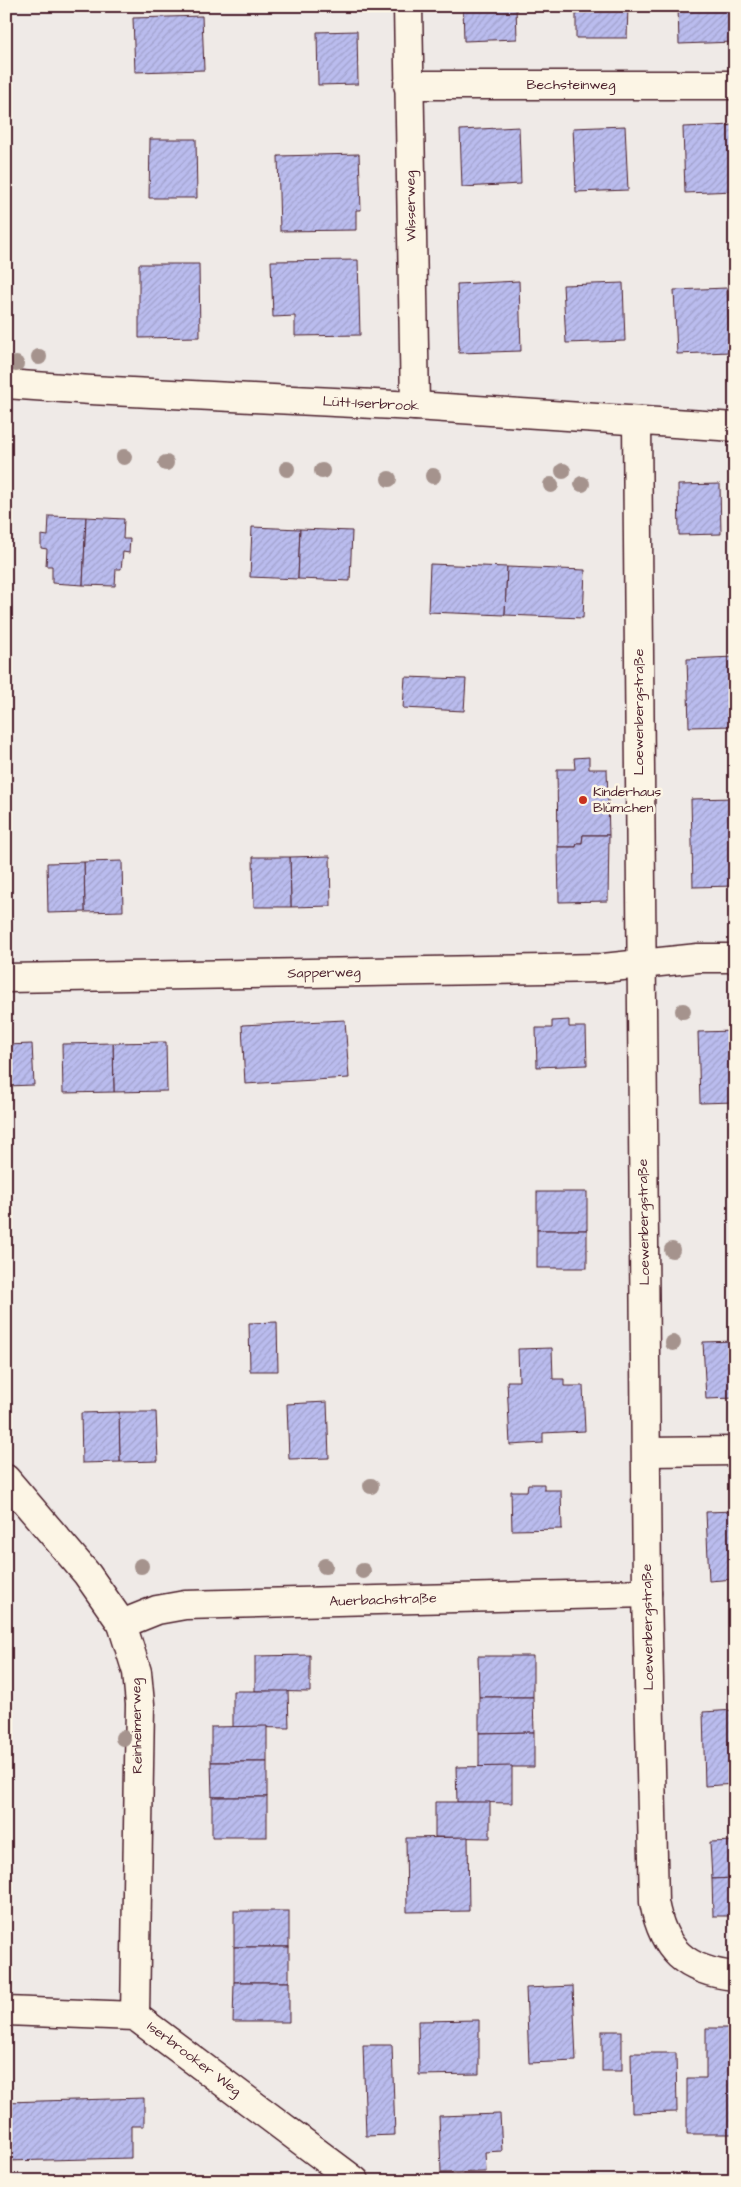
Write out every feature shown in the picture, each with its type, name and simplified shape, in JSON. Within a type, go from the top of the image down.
[{"type":"street","name":"Wisserweg","points":[[408,6],[415,406]]},
{"type":"street","name":"Bechsteinweg","points":[[408,85],[735,86]]},
{"type":"street","name":"Lütt-Iserbrook","points":[[6,384],[415,406],[735,427]]},
{"type":"street","name":"Loewenbergstraße","points":[[637,422],[647,1593],[654,1902],[659,1926],[669,1944],[682,1958],[699,1968],[717,1974],[735,1976]]},
{"type":"street","name":"Sapperweg","points":[[6,978],[603,968],[698,958],[735,958]]},
{"type":"street","points":[[647,1452],[735,1451]]},
{"type":"street","name":"Reinheimerweg","points":[[6,1479],[87,1574],[122,1624],[136,1672],[140,1704],[135,2016]]},
{"type":"street","name":"Auerbachstraße","points":[[122,1624],[157,1610],[185,1605],[647,1593]]},
{"type":"street","name":"Iserbrooker Weg","points":[[6,2011],[135,2016],[355,2181]]},
{"type":"building","points":[[463,6],[516,6],[517,39],[464,41]]},
{"type":"building","points":[[576,6],[628,6],[627,38],[576,38]]},
{"type":"building","points":[[678,6],[733,6],[734,42],[679,44]]},
{"type":"building","points":[[202,16],[204,70],[135,72],[133,18]]},
{"type":"building","points":[[357,31],[358,84],[318,85],[317,32]]},
{"type":"building","points":[[735,125],[735,191],[685,193],[683,127]]},
{"type":"building","points":[[625,126],[628,190],[576,192],[573,128]]},
{"type":"building","points":[[519,127],[521,184],[462,187],[460,130]]},
{"type":"building","points":[[150,139],[196,139],[197,198],[149,198]]},
{"type":"building","points":[[359,154],[361,210],[356,210],[356,230],[280,231],[278,156]]},
{"type":"building","points":[[358,260],[360,335],[295,336],[295,316],[273,317],[271,261]]},
{"type":"building","points":[[139,264],[199,264],[200,337],[139,338]]},
{"type":"building","points":[[519,281],[521,351],[459,353],[457,284]]},
{"type":"building","points":[[623,283],[625,341],[566,343],[563,285]]},
{"type":"building","points":[[727,288],[730,352],[677,354],[674,290]]},
{"type":"building","points":[[720,484],[721,534],[679,535],[678,485]]},
{"type":"building","points":[[49,516],[86,517],[83,585],[52,583],[52,566],[46,566],[47,549],[41,548],[41,535],[48,536]]},
{"type":"building","points":[[86,517],[124,519],[123,539],[130,539],[129,553],[123,552],[121,569],[116,569],[115,586],[83,585]]},
{"type":"building","points":[[252,527],[300,529],[298,579],[250,577]]},
{"type":"building","points":[[300,529],[352,531],[350,581],[298,579]]},
{"type":"building","points":[[430,564],[507,567],[505,615],[428,612]]},
{"type":"building","points":[[507,567],[585,570],[583,618],[505,615]]},
{"type":"building","points":[[735,657],[735,726],[689,727],[687,659]]},
{"type":"building","points":[[405,677],[466,679],[464,711],[403,708]]},
{"type":"building","points":[[589,757],[589,769],[607,769],[609,835],[583,835],[582,843],[577,843],[576,847],[558,847],[557,769],[575,769],[574,758]]},
{"type":"building","points":[[735,798],[735,886],[693,887],[691,799]]},
{"type":"building","points":[[583,835],[609,835],[608,901],[559,902],[558,847],[576,847],[577,843],[582,843]]},
{"type":"building","points":[[330,856],[331,906],[291,907],[290,857]]},
{"type":"building","points":[[253,857],[290,857],[291,907],[254,907]]},
{"type":"building","points":[[122,861],[123,911],[85,912],[84,862]]},
{"type":"building","points":[[84,862],[85,912],[48,913],[47,863]]},
{"type":"building","points":[[345,1020],[349,1078],[245,1084],[242,1025]]},
{"type":"building","points":[[569,1020],[569,1027],[586,1027],[587,1065],[537,1067],[536,1028],[552,1028],[552,1021]]},
{"type":"building","points":[[735,1031],[735,1102],[700,1103],[698,1032]]},
{"type":"building","points":[[166,1042],[167,1091],[114,1092],[113,1043]]},
{"type":"building","points":[[113,1043],[114,1092],[63,1093],[62,1044]]},
{"type":"building","points":[[32,1044],[34,1085],[6,1086],[6,1045]]},
{"type":"building","points":[[537,1192],[587,1192],[587,1230],[537,1230]]},
{"type":"building","points":[[537,1230],[587,1230],[587,1268],[537,1268]]},
{"type":"building","points":[[277,1322],[278,1371],[250,1371],[249,1323]]},
{"type":"building","points":[[735,1341],[735,1398],[706,1399],[703,1342]]},
{"type":"building","points":[[552,1348],[553,1379],[564,1379],[564,1386],[583,1386],[585,1431],[543,1433],[543,1443],[510,1445],[507,1381],[519,1381],[518,1349]]},
{"type":"building","points":[[327,1402],[329,1458],[289,1459],[287,1404]]},
{"type":"building","points":[[119,1412],[156,1412],[158,1461],[120,1462]]},
{"type":"building","points":[[119,1412],[120,1462],[82,1463],[81,1413]]},
{"type":"building","points":[[528,1484],[544,1484],[544,1490],[561,1490],[562,1529],[512,1530],[511,1491],[527,1491]]},
{"type":"building","points":[[735,1511],[735,1579],[709,1581],[706,1512]]},
{"type":"building","points":[[6,1594],[9,1594],[9,1624],[6,1624]]},
{"type":"building","points":[[310,1655],[310,1692],[255,1691],[255,1656]]},
{"type":"building","points":[[478,1656],[533,1656],[533,1697],[479,1697]]},
{"type":"building","points":[[233,1691],[288,1691],[289,1728],[233,1727]]},
{"type":"building","points":[[479,1697],[533,1697],[534,1732],[479,1733]]},
{"type":"building","points":[[735,1710],[735,1784],[705,1786],[703,1712]]},
{"type":"building","points":[[267,1726],[267,1762],[211,1762],[211,1727]]},
{"type":"building","points":[[534,1732],[534,1767],[479,1767],[479,1733]]},
{"type":"building","points":[[211,1762],[267,1762],[267,1797],[212,1797]]},
{"type":"building","points":[[512,1766],[512,1803],[457,1802],[456,1767]]},
{"type":"building","points":[[212,1797],[267,1797],[267,1837],[212,1837]]},
{"type":"building","points":[[435,1802],[490,1802],[490,1838],[435,1837]]},
{"type":"building","points":[[468,1837],[469,1911],[407,1912],[406,1838]]},
{"type":"building","points":[[735,1841],[735,1878],[712,1879],[710,1842]]},
{"type":"building","points":[[735,1878],[735,1916],[713,1916],[712,1879]]},
{"type":"building","points":[[234,1911],[289,1911],[289,1947],[234,1947]]},
{"type":"building","points":[[234,1947],[289,1947],[289,1982],[234,1982]]},
{"type":"building","points":[[234,1982],[289,1982],[289,2022],[233,2022]]},
{"type":"building","points":[[573,1986],[576,2061],[529,2063],[526,1988]]},
{"type":"building","points":[[479,2020],[479,2074],[419,2075],[418,2021]]},
{"type":"building","points":[[706,2028],[735,2028],[735,2134],[687,2134],[687,2078],[706,2078]]},
{"type":"building","points":[[602,2031],[622,2031],[622,2071],[602,2071]]},
{"type":"building","points":[[363,2045],[392,2045],[395,2135],[366,2136]]},
{"type":"building","points":[[631,2053],[676,2053],[677,2112],[632,2113]]},
{"type":"building","points":[[144,2098],[144,2126],[131,2126],[131,2158],[6,2161],[6,2102]]},
{"type":"building","points":[[500,2114],[502,2151],[485,2152],[486,2172],[441,2173],[439,2116]]},
{"type":"place","name":"Kinderhaus Blümchen","points":[[583,800]]}]
